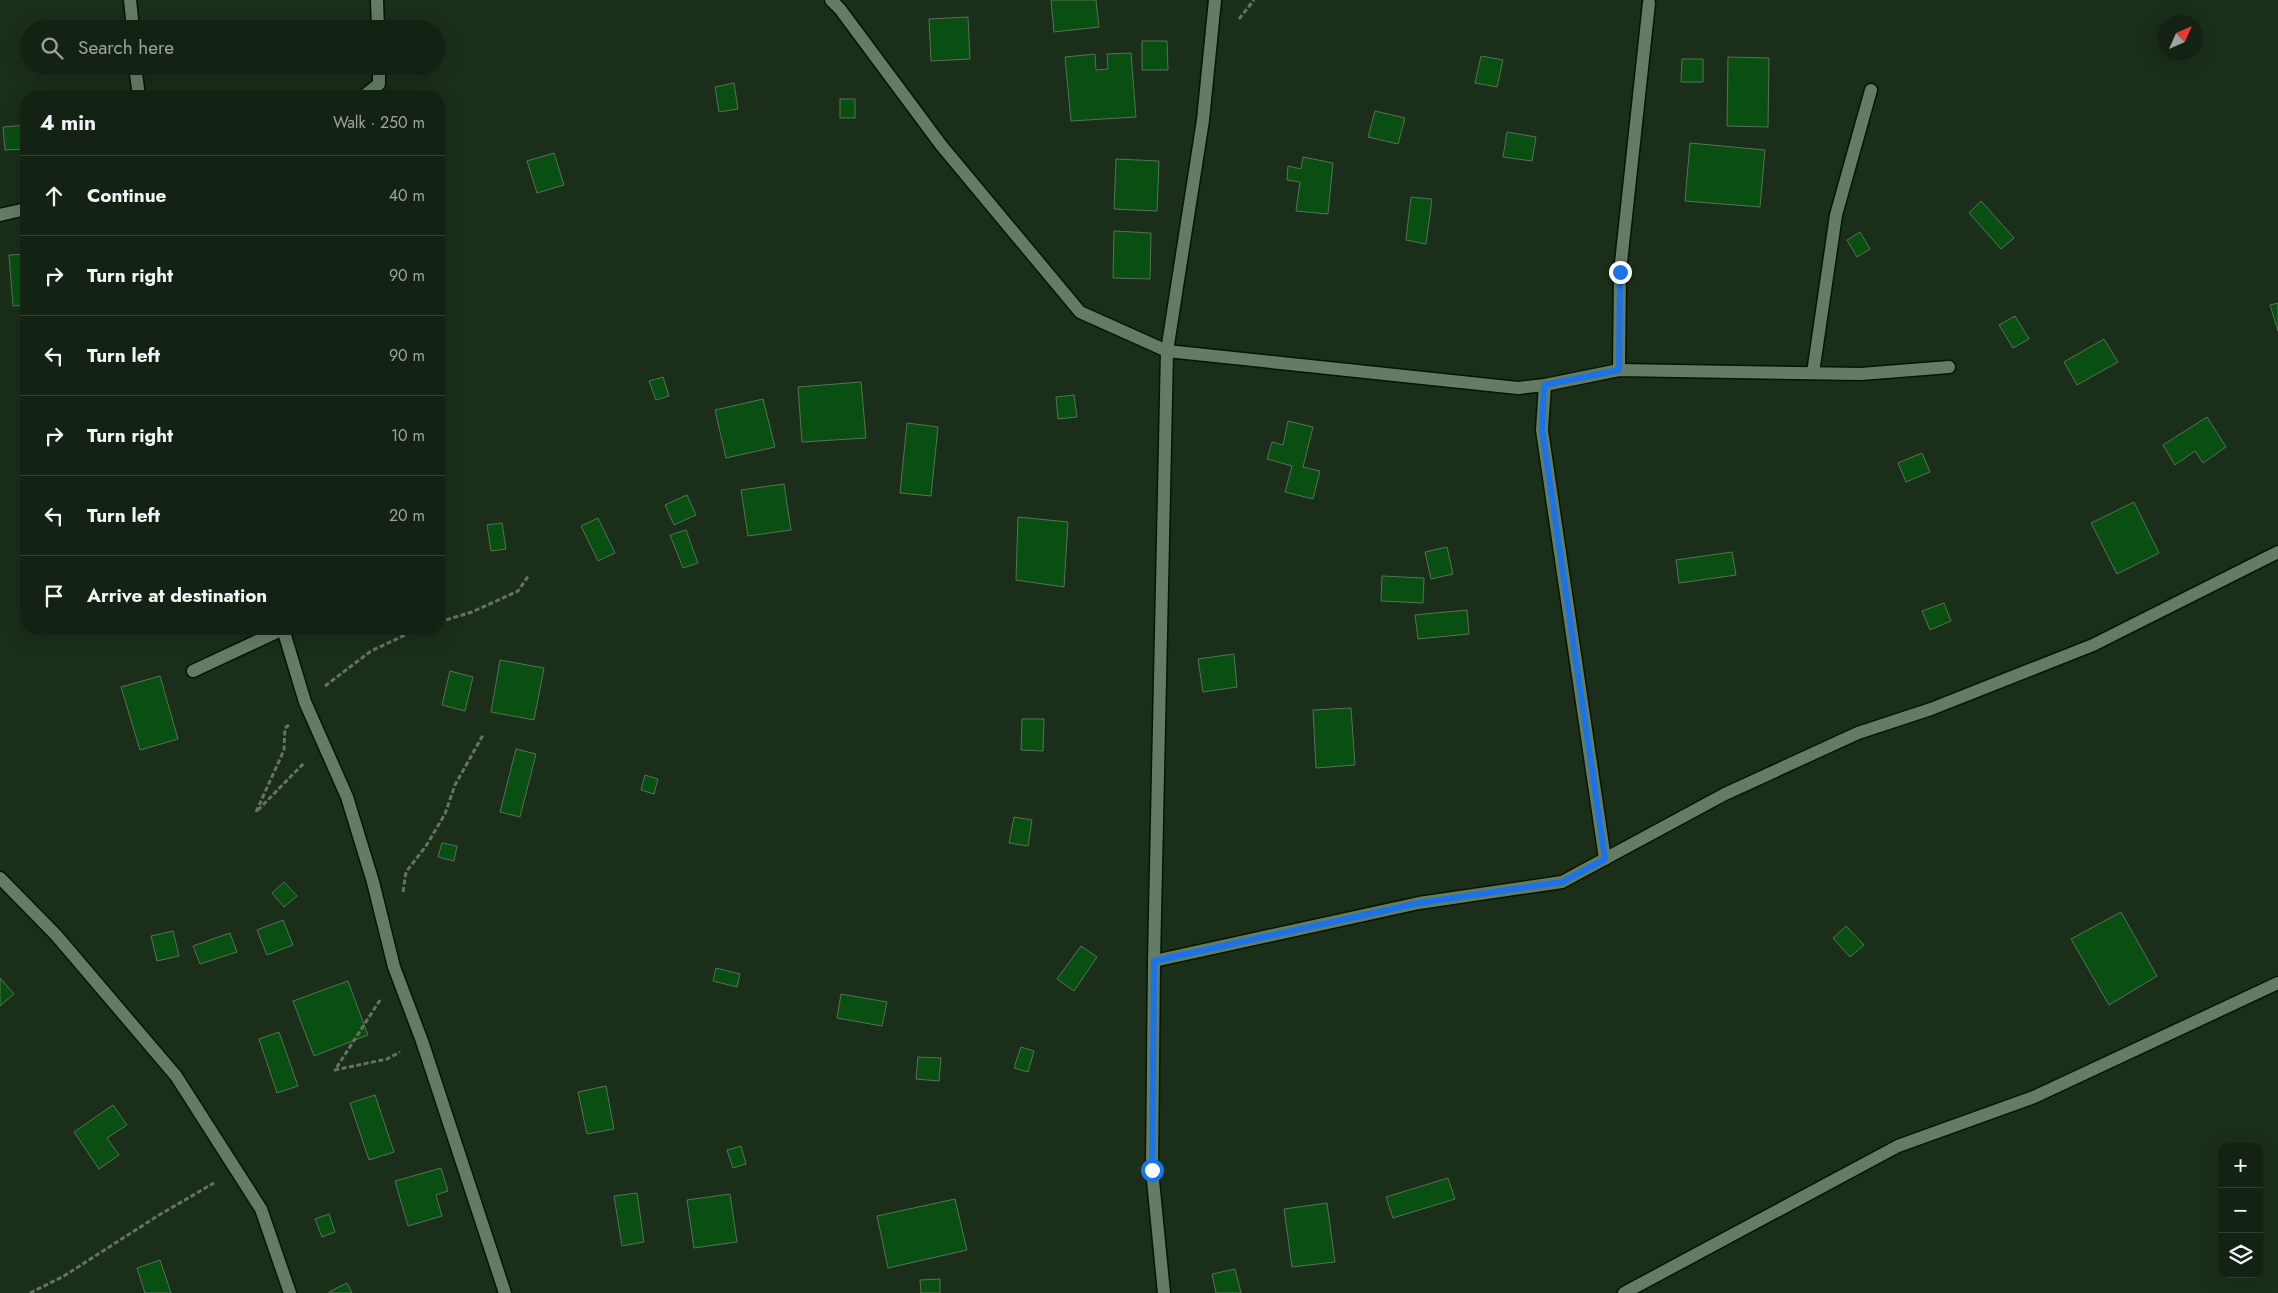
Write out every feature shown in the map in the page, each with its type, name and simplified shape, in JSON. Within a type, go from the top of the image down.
[{"type":"street","points":[[130,0],[132,20]]},
{"type":"street","points":[[377,0],[378,20]]},
{"type":"street","points":[[831,0],[840,8],[942,145],[1080,312],[1167,351],[1518,388],[1544,385],[1619,370],[1861,374],[1949,366]]},
{"type":"street","points":[[1164,1293],[1152,1170],[1154,961],[1167,351],[1203,120],[1215,0]]},
{"type":"street","points":[[1619,370],[1620,272],[1649,3]]},
{"type":"street","points":[[137,75],[138,90]]},
{"type":"street","points":[[372,90],[379,84],[379,75]]},
{"type":"street","points":[[1813,374],[1836,215],[1870,90]]},
{"type":"street","points":[[0,215],[20,210]]},
{"type":"street","points":[[1544,385],[1542,430],[1605,859]]},
{"type":"street","points":[[1154,961],[1419,903],[1562,882],[1725,794],[1858,733],[1931,709],[2093,645],[2278,552]]},
{"type":"street","points":[[193,671],[270,635]]},
{"type":"street","points":[[285,635],[304,702],[347,797],[394,967],[422,1041],[505,1293]]},
{"type":"street","points":[[0,878],[56,936],[176,1076],[261,1209],[290,1293]]},
{"type":"street","points":[[1624,1293],[1898,1146],[2034,1097],[2278,983]]},
{"type":"path","points":[[445,620],[472,612],[518,591],[529,575]]},
{"type":"path","points":[[402,901],[406,872],[426,846],[445,814],[455,786],[484,735]]},
{"type":"path","points":[[380,999],[335,1070],[387,1059],[422,1041]]},
{"type":"path","points":[[30,1293],[64,1276],[159,1215],[207,1188],[234,1166]]},
{"type":"building","points":[[1051,0],[1096,0],[1099,27],[1054,32]]},
{"type":"building","points":[[968,17],[970,59],[931,61],[929,19]]},
{"type":"building","points":[[1142,41],[1167,41],[1168,70],[1142,70]]},
{"type":"building","points":[[1131,53],[1136,117],[1071,121],[1065,57],[1095,54],[1096,70],[1108,69],[1107,54]]},
{"type":"building","points":[[1481,56],[1503,60],[1497,87],[1475,83]]},
{"type":"building","points":[[1728,57],[1769,58],[1768,127],[1727,126]]},
{"type":"building","points":[[1682,59],[1703,59],[1703,82],[1681,82]]},
{"type":"building","points":[[734,83],[738,109],[719,112],[715,87]]},
{"type":"building","points":[[840,99],[855,99],[855,118],[840,118]]},
{"type":"building","points":[[1375,111],[1405,118],[1398,144],[1368,137]]},
{"type":"building","points":[[20,126],[20,149],[5,150],[3,127]]},
{"type":"building","points":[[1507,132],[1536,137],[1532,161],[1503,157]]},
{"type":"building","points":[[1690,143],[1765,150],[1760,207],[1685,201]]},
{"type":"building","points":[[554,153],[564,185],[537,193],[527,161]]},
{"type":"building","points":[[1303,157],[1333,163],[1328,214],[1296,211],[1300,182],[1287,180],[1288,166],[1301,169]]},
{"type":"building","points":[[1116,159],[1159,161],[1157,211],[1114,209]]},
{"type":"building","points":[[1411,197],[1432,199],[1426,244],[1406,240]]},
{"type":"building","points":[[1981,201],[2014,238],[2001,249],[1969,213]]},
{"type":"building","points":[[1114,231],[1151,233],[1150,279],[1113,278]]},
{"type":"building","points":[[1860,232],[1870,249],[1857,257],[1847,240]]},
{"type":"building","points":[[20,254],[20,305],[13,306],[9,255]]},
{"type":"building","points":[[2278,303],[2278,331],[2270,305]]},
{"type":"building","points":[[2015,316],[2029,339],[2013,348],[1999,325]]},
{"type":"building","points":[[2104,339],[2118,362],[2077,385],[2064,362]]},
{"type":"building","points":[[663,377],[669,396],[656,400],[649,381]]},
{"type":"building","points":[[861,382],[866,438],[802,442],[798,387]]},
{"type":"building","points":[[1074,395],[1077,417],[1058,419],[1056,397]]},
{"type":"building","points":[[763,399],[775,447],[726,458],[715,410]]},
{"type":"building","points":[[2207,417],[2226,447],[2203,463],[2195,451],[2175,465],[2163,445]]},
{"type":"building","points":[[1288,421],[1313,427],[1303,467],[1320,471],[1313,499],[1285,492],[1292,466],[1267,459],[1272,442],[1283,445]]},
{"type":"building","points":[[907,423],[938,427],[931,496],[900,493]]},
{"type":"building","points":[[1922,453],[1930,472],[1906,482],[1898,463]]},
{"type":"building","points":[[784,484],[791,530],[748,536],[741,490]]},
{"type":"building","points":[[687,495],[696,515],[674,525],[665,505]]},
{"type":"building","points":[[2134,502],[2159,553],[2117,574],[2091,523]]},
{"type":"building","points":[[1018,517],[1068,522],[1064,587],[1016,580]]},
{"type":"building","points":[[598,518],[615,553],[598,561],[581,526]]},
{"type":"building","points":[[502,523],[506,549],[491,551],[487,525]]},
{"type":"building","points":[[686,530],[698,563],[683,568],[670,535]]},
{"type":"building","points":[[1447,547],[1453,574],[1431,579],[1425,552]]},
{"type":"building","points":[[1732,552],[1736,575],[1679,583],[1676,560]]},
{"type":"building","points":[[1382,576],[1424,578],[1423,603],[1381,601]]},
{"type":"building","points":[[1944,603],[1951,621],[1930,630],[1922,611]]},
{"type":"building","points":[[1467,610],[1469,634],[1418,639],[1415,615]]},
{"type":"building","points":[[1234,654],[1237,687],[1203,692],[1198,659]]},
{"type":"building","points":[[500,660],[544,668],[534,720],[491,712]]},
{"type":"building","points":[[450,671],[473,677],[465,711],[442,705]]},
{"type":"building","points":[[160,676],[178,739],[140,750],[121,687]]},
{"type":"building","points":[[1351,708],[1355,765],[1316,768],[1313,710]]},
{"type":"building","points":[[1022,719],[1044,719],[1043,751],[1021,750]]},
{"type":"building","points":[[516,749],[536,754],[520,817],[500,812]]},
{"type":"building","points":[[645,775],[658,779],[654,794],[641,790]]},
{"type":"building","points":[[1014,817],[1032,820],[1028,846],[1009,843]]},
{"type":"building","points":[[442,843],[457,846],[454,861],[438,857]]},
{"type":"building","points":[[284,882],[297,896],[284,907],[272,893]]},
{"type":"building","points":[[2121,912],[2157,976],[2109,1005],[2071,939]]},
{"type":"building","points":[[283,920],[293,945],[267,955],[257,930]]},
{"type":"building","points":[[1846,926],[1864,945],[1850,957],[1833,938]]},
{"type":"building","points":[[173,931],[179,956],[157,961],[151,936]]},
{"type":"building","points":[[230,933],[237,952],[200,964],[193,946]]},
{"type":"building","points":[[1081,946],[1097,957],[1074,991],[1057,979]]},
{"type":"building","points":[[716,968],[740,974],[737,987],[713,981]]},
{"type":"building","points":[[0,978],[14,994],[0,1006]]},
{"type":"building","points":[[348,981],[368,1035],[314,1056],[293,1001]]},
{"type":"building","points":[[841,994],[887,1002],[882,1026],[837,1018]]},
{"type":"building","points":[[279,1032],[298,1086],[277,1093],[259,1039]]},
{"type":"building","points":[[1021,1047],[1034,1051],[1028,1072],[1014,1068]]},
{"type":"building","points":[[918,1057],[941,1058],[939,1081],[916,1079]]},
{"type":"building","points":[[606,1086],[614,1129],[587,1134],[578,1092]]},
{"type":"building","points":[[375,1095],[394,1152],[369,1160],[350,1103]]},
{"type":"building","points":[[113,1105],[127,1125],[107,1138],[119,1155],[99,1169],[74,1132]]},
{"type":"building","points":[[741,1146],[746,1164],[733,1168],[727,1150]]},
{"type":"building","points":[[441,1168],[448,1191],[436,1195],[442,1216],[408,1226],[395,1181]]},
{"type":"building","points":[[1448,1178],[1455,1199],[1393,1218],[1386,1197]]},
{"type":"building","points":[[637,1193],[644,1242],[622,1246],[614,1196]]},
{"type":"building","points":[[730,1194],[737,1242],[694,1248],[687,1200]]},
{"type":"building","points":[[955,1199],[967,1250],[888,1268],[877,1216]]},
{"type":"building","points":[[1327,1203],[1335,1262],[1292,1267],[1284,1209]]},
{"type":"building","points":[[329,1214],[335,1232],[322,1237],[315,1219]]},
{"type":"building","points":[[160,1260],[171,1293],[145,1293],[137,1268]]},
{"type":"building","points":[[1235,1269],[1241,1293],[1216,1293],[1212,1274]]},
{"type":"building","points":[[940,1279],[940,1293],[921,1293],[920,1280]]},
{"type":"building","points":[[347,1283],[352,1293],[329,1293],[329,1292]]},
{"type":"route","points":[[1152,1170],[1154,961],[1419,903],[1562,882],[1605,859],[1542,430],[1544,385],[1619,370],[1620,272]]}]
